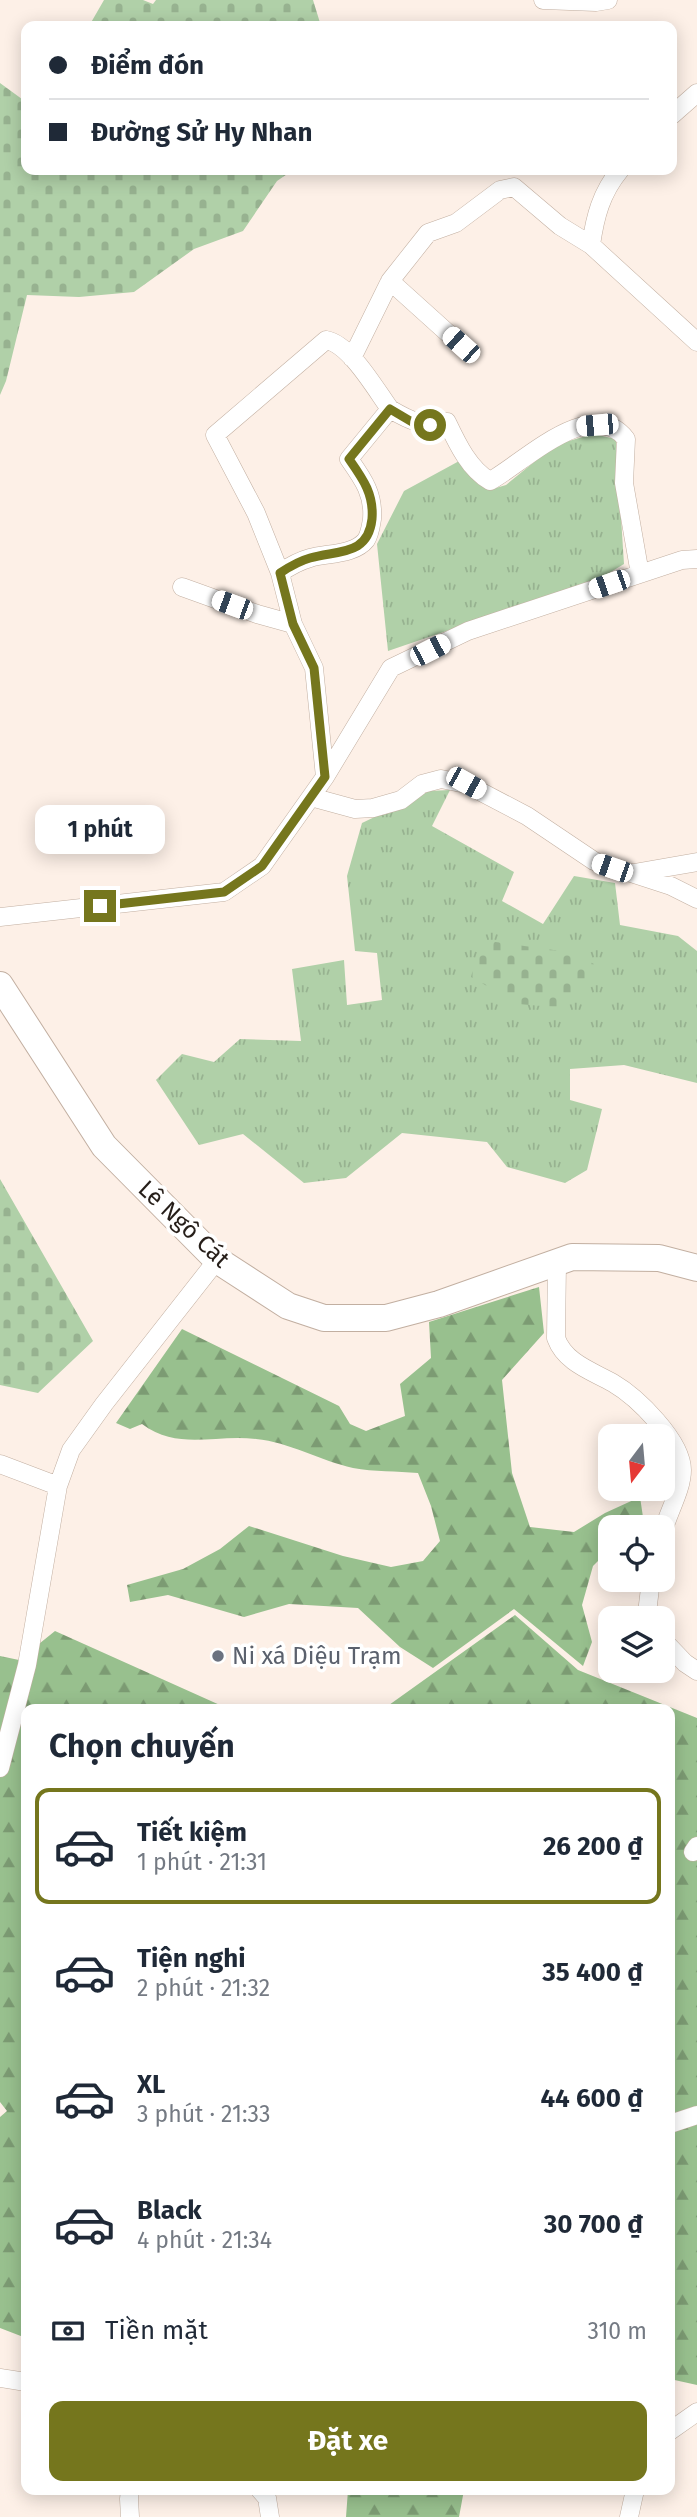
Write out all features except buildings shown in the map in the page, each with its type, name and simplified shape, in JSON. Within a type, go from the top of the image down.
[{"type":"street","points":[[543,0],[608,0]]},
{"type":"street","points":[[677,111],[697,93]]},
{"type":"street","points":[[590,245],[596,213],[608,184],[616,175]]},
{"type":"street","points":[[352,358],[390,281],[428,233],[456,223],[508,187],[514,187],[560,226],[590,245],[697,342]]},
{"type":"street","points":[[390,281],[461,345]]},
{"type":"street","points":[[325,777],[314,668],[293,624],[280,573],[256,513],[215,435],[326,340],[334,341],[352,358],[390,409],[412,422],[430,425],[447,422],[460,448],[482,476],[490,481],[550,439],[571,431],[597,425],[609,426],[621,432],[626,439],[624,483],[640,574]]},
{"type":"street","points":[[280,573],[310,558],[350,550],[368,538],[373,505],[370,492],[349,459],[390,409]]},
{"type":"street","points":[[0,918],[224,892],[262,866],[325,777],[391,668],[468,631],[682,560],[697,559]]},
{"type":"street","points":[[182,587],[293,624]]},
{"type":"street","points":[[311,797],[355,809],[373,808],[401,800],[422,783],[441,779],[466,783],[527,816],[594,861],[671,886],[697,899]]},
{"type":"street","points":[[630,874],[697,862]]},
{"type":"street","name":"Lê Ngô Cát","points":[[0,985],[104,1146],[217,1260],[288,1306],[324,1318],[386,1318],[439,1304],[572,1257],[659,1258],[697,1268]]},
{"type":"street","points":[[0,1768],[27,1665],[58,1486],[71,1450],[217,1260]]},
{"type":"street","points":[[557,1262],[556,1338],[559,1348],[568,1357],[617,1385],[662,1426],[680,1460],[682,1471],[668,1515]]},
{"type":"street","points":[[0,1464],[58,1486]]},
{"type":"street","points":[[675,1653],[697,1671]]},
{"type":"street","points":[[675,2122],[697,2115]]},
{"type":"street","points":[[0,2378],[21,2381]]},
{"type":"street","points":[[675,2427],[697,2412]]},
{"type":"street","points":[[130,2495],[130,2517]]},
{"type":"street","points":[[264,2495],[270,2517]]},
{"type":"street","points":[[629,2517],[634,2495]]},
{"type":"green space","points":[[104,0],[143,0],[153,4],[156,0],[313,0],[319,21],[92,21]]},
{"type":"green space","points":[[0,83],[21,98],[21,175],[286,175],[277,181],[243,231],[194,249],[134,292],[79,297],[27,295],[6,381],[0,395]]},
{"type":"green space","points":[[593,434],[616,439],[624,564],[599,579],[388,651],[377,544],[404,491],[461,460],[489,490],[506,485],[555,445]]},
{"type":"green space","points":[[450,790],[432,826],[514,872],[502,901],[543,924],[574,876],[615,883],[620,925],[678,936],[697,951],[697,1083],[624,1065],[570,1069],[570,1100],[602,1109],[587,1170],[565,1183],[507,1167],[487,1142],[402,1133],[346,1178],[304,1183],[243,1134],[199,1145],[156,1080],[182,1054],[214,1062],[240,1039],[301,1041],[292,969],[344,960],[347,1005],[382,1000],[377,953],[355,951],[347,876],[362,823],[429,791]]},
{"type":"green space","points":[[481,940],[568,952],[594,964],[587,990],[564,1008],[519,1004],[471,977]]},
{"type":"green space","points":[[0,1179],[93,1341],[38,1393],[0,1385]]},
{"type":"green space","points":[[539,1287],[544,1333],[502,1380],[512,1473],[530,1527],[574,1532],[598,1517],[598,1561],[593,1566],[582,1605],[592,1642],[583,1666],[514,1609],[433,1668],[400,1647],[358,1608],[289,1604],[244,1617],[168,1595],[130,1602],[127,1585],[183,1569],[220,1549],[249,1526],[343,1556],[391,1567],[423,1561],[440,1541],[431,1506],[418,1473],[353,1468],[256,1439],[183,1439],[156,1432],[142,1424],[130,1429],[116,1423],[182,1329],[339,1406],[350,1424],[366,1431],[405,1416],[400,1384],[431,1358],[429,1322]]},
{"type":"green space","points":[[629,1502],[641,1502],[643,1515],[602,1515]]},
{"type":"green space","points":[[515,1615],[578,1670],[598,1678],[598,1683],[610,1683],[662,1704],[390,1704]]},
{"type":"green space","points":[[55,1631],[218,1704],[21,1704],[21,2336],[0,2328],[0,2117],[7,2111],[0,2102],[0,1656],[19,1660]]},
{"type":"green space","points":[[675,1709],[697,1718],[697,2385],[675,2380]]},
{"type":"green space","points":[[348,2495],[463,2495],[459,2517],[346,2517]]},
{"type":"place","name":"Ni xá Diệu Trạm","points":[[218,1656]]},
{"type":"route","points":[[100,906],[224,892],[262,866],[325,777],[314,668],[293,624],[280,573],[293,564],[310,558],[350,550],[368,538],[373,505],[370,492],[349,459],[390,409],[412,422],[430,425]]}]
